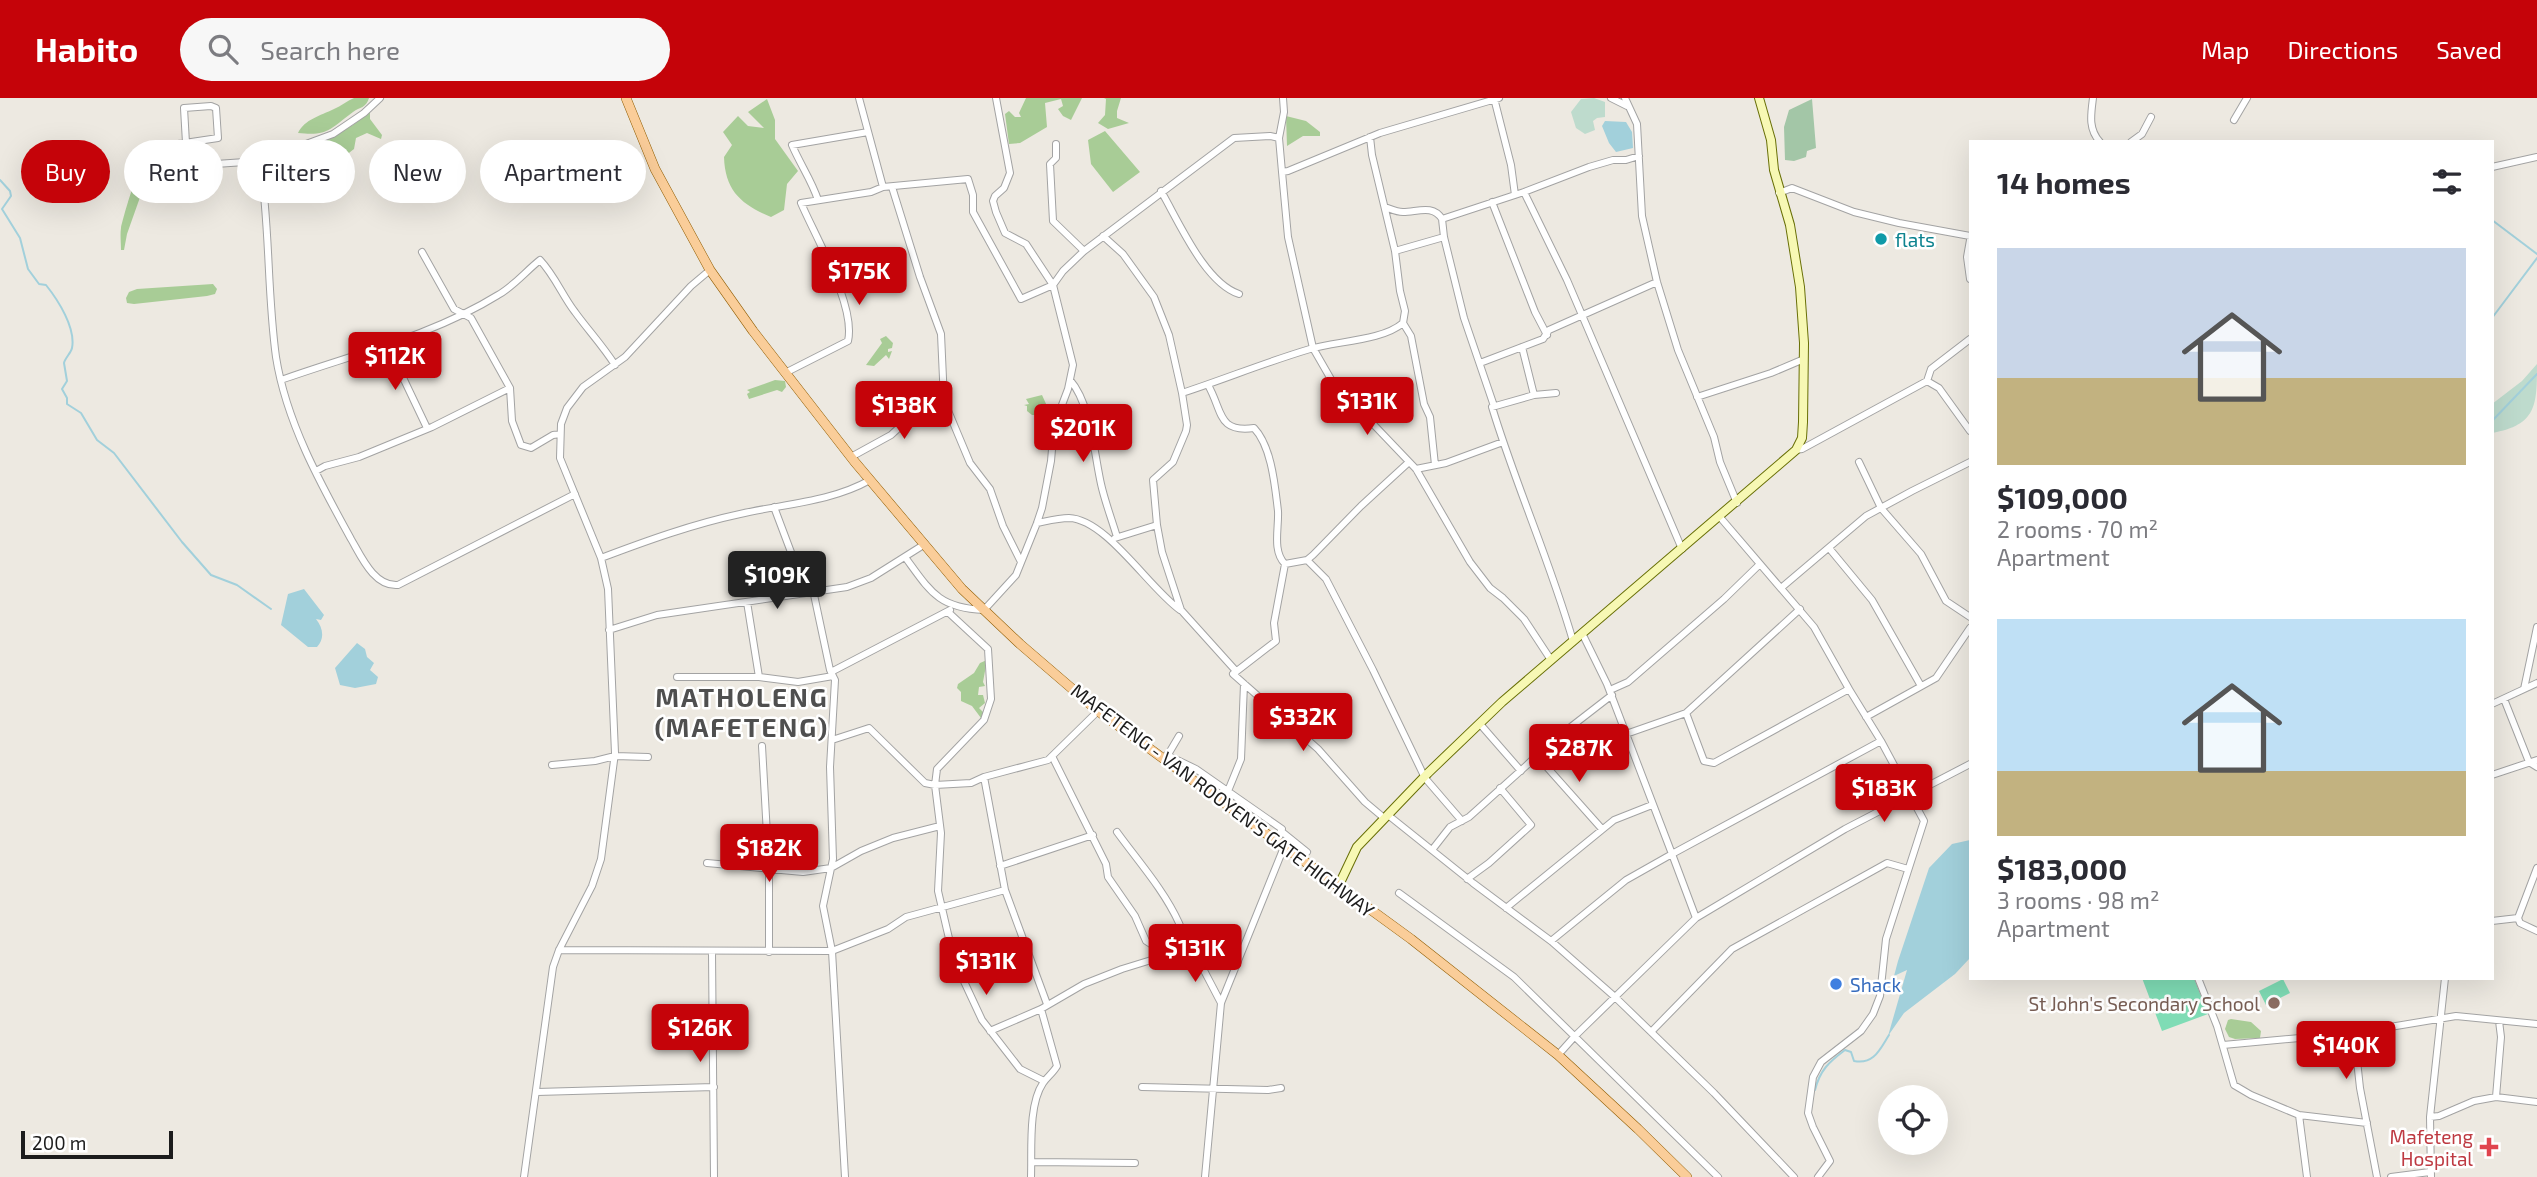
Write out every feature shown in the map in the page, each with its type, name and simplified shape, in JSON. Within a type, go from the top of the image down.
[{"type":"main road","name":"MAFETENG - VAN ROOYEN'S GATE HIGHWAY","points":[[626,98],[655,169],[710,270],[785,373],[851,457],[962,589],[1098,711],[1166,757],[1457,975],[1558,1055],[1687,1177]]},
{"type":"street","points":[[318,140],[334,134],[380,98]]},
{"type":"street","points":[[859,98],[883,187]]},
{"type":"street","points":[[905,556],[932,594],[954,605],[984,610],[1016,575],[1042,508],[1054,426],[1073,365],[1053,285],[1026,244],[1005,233],[993,201],[995,195],[1004,188],[1010,173],[996,98]]},
{"type":"street","points":[[1283,98],[1284,112],[1279,138],[1288,237],[1313,348],[1332,381],[1416,469],[1470,562],[1490,588],[1524,619],[1551,660]]},
{"type":"street","points":[[1611,98],[1626,102],[1637,124],[1642,216],[1657,282],[1678,350],[1737,503]]},
{"type":"street","points":[[1338,887],[1357,847],[1480,724],[1573,640],[1796,450],[1801,438],[1804,359],[1800,287],[1790,225],[1779,193],[1771,140],[1759,98]]},
{"type":"street","points":[[2093,98],[2091,126],[2098,140]]},
{"type":"street","points":[[2234,120],[2247,98]]},
{"type":"street","points":[[1282,172],[1296,169],[1370,137],[1496,99],[1515,195]]},
{"type":"street","points":[[184,108],[216,108],[218,138],[186,143],[184,108]]},
{"type":"street","points":[[2134,140],[2142,134],[2151,117]]},
{"type":"street","points":[[818,200],[792,145],[868,132]]},
{"type":"street","points":[[1182,394],[1254,366],[1313,348],[1377,334],[1403,323],[1406,314],[1395,251],[1371,155],[1370,137]]},
{"type":"street","points":[[785,373],[848,341],[850,328],[839,289],[801,203],[871,192],[883,187],[968,179],[973,195],[973,212],[1021,299],[1053,285],[1084,251],[1234,138],[1279,138]]},
{"type":"street","points":[[1056,144],[1056,158],[1051,164],[1050,180],[1053,221],[1084,251]]},
{"type":"street","points":[[1442,219],[1589,167],[1639,156]]},
{"type":"street","points":[[2494,167],[2537,157]]},
{"type":"street","points":[[892,187],[941,334],[944,401],[970,463],[990,489],[1003,526],[1021,562]]},
{"type":"street","points":[[1779,193],[1792,188],[1854,212],[1969,238]]},
{"type":"street","points":[[1161,191],[1215,279],[1229,291],[1239,294]]},
{"type":"street","points":[[1524,192],[1582,314],[1623,416],[1682,549]]},
{"type":"street","points":[[1492,202],[1535,312],[1547,335]]},
{"type":"street","points":[[263,203],[271,302],[281,380],[293,420],[316,471],[347,532],[371,571],[386,583],[397,585],[575,494]]},
{"type":"street","points":[[1385,208],[1399,212],[1428,209],[1439,214],[1442,219],[1464,318],[1524,505],[1544,551],[1573,640]]},
{"type":"street","points":[[1103,236],[1123,254],[1154,297],[1169,335],[1182,394],[1186,431],[1173,462],[1153,480],[1162,552],[1181,610]]},
{"type":"street","points":[[1395,251],[1444,237]]},
{"type":"street","points":[[1969,244],[1969,272]]},
{"type":"street","points":[[422,252],[454,309],[471,318],[510,388],[512,421],[521,444],[531,448],[553,435],[560,434]]},
{"type":"street","points":[[281,380],[465,314],[502,293],[540,260],[572,309],[604,347],[615,365]]},
{"type":"street","points":[[524,1177],[552,967],[592,886],[601,859],[615,756],[608,589],[601,558],[560,458],[561,424],[573,398],[583,387],[615,365],[710,270]]},
{"type":"street","points":[[1480,363],[1544,339],[1549,330],[1657,282]]},
{"type":"street","points":[[1403,323],[1411,335],[1424,404],[1430,417],[1435,465]]},
{"type":"street","points":[[1796,450],[1927,381],[1931,369],[1969,340]]},
{"type":"street","points":[[387,344],[427,428]]},
{"type":"street","points":[[1522,347],[1535,395]]},
{"type":"street","points":[[1697,397],[1771,373],[1804,359]]},
{"type":"street","points":[[1070,380],[1078,390],[1083,405],[1115,538],[1137,570],[1168,602],[1181,610],[1236,671]]},
{"type":"street","points":[[1927,381],[1939,388],[1969,430]]},
{"type":"street","points":[[1208,385],[1226,424],[1234,430],[1254,428],[1260,435],[1275,493],[1277,539],[1281,561],[1285,564]]},
{"type":"street","points":[[316,471],[359,457],[427,428],[510,388]]},
{"type":"street","points":[[1494,406],[1535,395],[1556,393]]},
{"type":"street","points":[[851,457],[891,435],[916,412],[944,401]]},
{"type":"street","points":[[1416,469],[1503,442]]},
{"type":"street","points":[[1285,564],[1307,559],[1333,538],[1361,506],[1409,462]]},
{"type":"street","points":[[1859,462],[1881,508],[1921,554],[1946,601],[1969,616]]},
{"type":"street","points":[[1781,588],[1850,528],[1881,508],[1969,463]]},
{"type":"street","points":[[601,558],[680,530],[774,507],[812,501],[860,486],[870,480]]},
{"type":"street","points":[[774,507],[809,591],[832,674],[833,859],[823,906],[832,951],[845,1177]]},
{"type":"street","points":[[1719,516],[1814,627],[1924,821],[1886,939],[1881,996],[1861,1031],[1821,1062],[1813,1077],[1808,1112],[1830,1161],[1818,1177]]},
{"type":"street","points":[[1037,523],[1071,518],[1115,538],[1157,525]]},
{"type":"street","points":[[609,630],[657,615],[847,587],[871,578],[925,544]]},
{"type":"street","points":[[1829,548],[1872,600],[1921,686]]},
{"type":"street","points":[[1307,559],[1326,579],[1424,778],[1462,821]]},
{"type":"street","points":[[1285,564],[1273,623],[1276,641],[1233,674],[1318,749],[1365,802],[1551,941],[1615,997],[1794,1177]]},
{"type":"street","points":[[1432,850],[1450,827],[1462,821],[1550,743],[1628,682],[1724,599],[1760,564]]},
{"type":"street","points":[[747,602],[759,677]]},
{"type":"street","points":[[677,677],[759,677],[798,682],[832,674],[948,612],[954,605]]},
{"type":"street","points":[[1626,734],[1686,713],[1800,610]]},
{"type":"street","points":[[948,612],[988,649],[991,699],[984,720],[937,769],[935,785],[940,826],[937,891],[954,960],[982,1020],[1020,1069],[1044,1081]]},
{"type":"street","points":[[2524,689],[2537,627]]},
{"type":"street","points":[[1866,718],[1941,674],[1969,630]]},
{"type":"street","points":[[1583,633],[1611,693],[1696,918]]},
{"type":"street","points":[[2494,703],[2537,683]]},
{"type":"street","points":[[1228,791],[1241,759],[1244,684]]},
{"type":"street","points":[[1686,713],[1704,761],[1714,763],[1849,689]]},
{"type":"street","points":[[2504,699],[2529,762],[2537,767]]},
{"type":"street","points":[[832,740],[869,728],[925,783],[971,783],[984,777],[1035,765],[1052,757],[1098,711]]},
{"type":"street","points":[[1480,724],[1521,771]]},
{"type":"street","points":[[1179,736],[1166,757],[1196,769],[1282,830],[1307,852]]},
{"type":"street","points":[[1551,941],[1626,880],[1881,741]]},
{"type":"street","points":[[762,746],[769,870],[769,952]]},
{"type":"street","points":[[552,765],[615,756],[648,757]]},
{"type":"street","points":[[1536,756],[1602,829]]},
{"type":"street","points":[[1052,757],[1093,835],[1106,863],[1108,877],[1135,916],[1146,941],[1160,950],[1187,949]]},
{"type":"street","points":[[2494,774],[2537,760]]},
{"type":"street","points":[[1558,1055],[1696,918],[1813,848],[1969,764]]},
{"type":"street","points":[[984,777],[1004,890],[1044,1007],[1057,1066],[1044,1081],[1031,1125],[1031,1177]]},
{"type":"street","points":[[1467,879],[1531,825],[1500,788]]},
{"type":"street","points":[[1506,908],[1614,820],[1652,805]]},
{"type":"street","points":[[706,863],[803,872],[831,868],[861,851],[893,838],[940,826]]},
{"type":"street","points":[[1205,1177],[1221,1003],[1280,844],[1281,831]]},
{"type":"street","points":[[1117,832],[1160,889],[1180,926],[1187,949],[1198,959],[1221,1003]]},
{"type":"street","points":[[1000,866],[1093,835]]},
{"type":"street","points":[[1651,1032],[1732,949],[1878,867],[1887,863],[1908,869]]},
{"type":"street","points":[[2537,868],[2518,918],[2520,923],[2537,931]]},
{"type":"street","points":[[559,950],[832,951],[888,929],[906,917],[1004,890]]},
{"type":"street","points":[[1399,893],[1506,971],[1718,1177]]},
{"type":"street","points":[[2494,921],[2518,918]]},
{"type":"street","points":[[990,1031],[1044,1007],[1084,984],[1187,949]]},
{"type":"street","points":[[712,952],[714,1177]]},
{"type":"street","points":[[2199,980],[2223,1045],[2234,1085],[2250,1096],[2300,1115],[2367,1123]]},
{"type":"street","points":[[2391,1177],[2431,1174],[2430,1117],[2445,980]]},
{"type":"street","points":[[2223,1045],[2354,1032],[2440,1017],[2456,1016],[2537,1024]]},
{"type":"street","points":[[2496,1097],[2501,1037],[2499,1021]]},
{"type":"street","points":[[2354,1032],[2360,1088],[2377,1177]]},
{"type":"street","points":[[537,1092],[714,1087]]},
{"type":"street","points":[[1142,1087],[1281,1088]]},
{"type":"street","points":[[2430,1117],[2439,1116],[2474,1101],[2496,1097],[2537,1102]]},
{"type":"street","points":[[2300,1115],[2307,1177]]},
{"type":"street","points":[[1032,1162],[1135,1163]]},
{"type":"green space","points":[[354,98],[369,98],[364,106],[328,130],[316,134],[298,133],[309,121]]},
{"type":"green space","points":[[1026,98],[1082,98],[1071,120],[1063,116],[1058,109],[1063,106],[1061,99],[1045,103],[1047,127],[1020,143],[1009,144],[1005,114],[1009,111],[1015,117],[1021,117],[1019,113]]},
{"type":"green space","points":[[1104,98],[1121,98],[1117,118],[1129,123],[1108,129],[1098,123],[1105,115]]},
{"type":"green space","points":[[1594,98],[1605,102],[1605,117],[1593,121],[1595,130],[1585,134],[1576,128],[1571,112],[1581,99]]},
{"type":"green space","points":[[767,99],[775,120],[775,139],[798,171],[787,184],[784,210],[771,217],[744,202],[732,188],[724,157],[732,145],[723,132],[738,116],[748,126],[764,128],[748,112]]},
{"type":"green space","points":[[1812,99],[1816,148],[1807,151],[1806,157],[1794,161],[1785,160],[1784,127],[1789,110]]},
{"type":"green space","points":[[367,110],[370,113],[370,119],[382,135],[381,139],[367,133],[356,138],[355,144],[355,140],[328,140],[356,123]]},
{"type":"green space","points":[[1286,116],[1306,121],[1320,132],[1320,136],[1303,136],[1287,146]]},
{"type":"green space","points":[[1105,131],[1140,172],[1113,192],[1091,164],[1088,140]]},
{"type":"green space","points":[[128,203],[138,203],[124,250],[121,250],[121,228]]},
{"type":"green space","points":[[213,284],[217,289],[215,294],[207,296],[134,304],[127,303],[126,298],[129,292],[137,289]]},
{"type":"green space","points":[[886,336],[893,343],[892,348],[888,349],[888,352],[892,351],[889,359],[886,355],[874,366],[866,365],[882,343],[880,339]]},
{"type":"green space","points":[[2537,364],[2535,402],[2531,411],[2518,425],[2494,432],[2494,402],[2522,381]]},
{"type":"green space","points":[[775,380],[785,381],[786,387],[782,392],[777,390],[749,399],[747,394],[750,392],[747,390]]},
{"type":"green space","points":[[1042,395],[1047,406],[1046,415],[1032,415],[1024,405],[1029,404],[1026,399]]},
{"type":"green space","points":[[987,660],[983,682],[985,686],[979,687],[978,695],[983,695],[985,703],[979,708],[984,713],[981,718],[972,706],[961,701],[961,692],[957,688],[958,684],[974,673],[980,663]]},
{"type":"green space","points":[[2143,980],[2195,980],[2208,1014],[2162,1031]]},
{"type":"green space","points":[[2284,980],[2290,993],[2266,1005],[2259,991]]},
{"type":"green space","points":[[2231,1019],[2251,1022],[2261,1031],[2260,1038],[2229,1037],[2225,1029]]},
{"type":"water","points":[[1605,121],[1626,122],[1632,132],[1633,148],[1616,152],[1602,126]]},
{"type":"water","points":[[304,589],[324,615],[321,620],[316,619],[322,633],[317,647],[308,647],[281,625],[288,594]]},
{"type":"water","points":[[357,643],[365,649],[367,657],[374,663],[370,670],[378,677],[376,684],[355,688],[340,685],[335,668]]},
{"type":"water","points":[[1969,840],[1969,959],[1955,974],[1904,1013],[1888,1036],[1907,970],[1894,976],[1929,868],[1952,844]]},
{"type":"waterway","points":[[0,180],[11,196],[2,209],[20,238],[28,269],[39,284],[46,285],[56,298],[71,332],[72,348],[64,363],[67,381],[62,389],[67,404],[81,413],[97,440],[114,453],[182,542],[211,575],[237,585],[271,609]]},
{"type":"waterway","points":[[2494,222],[2537,254]]},
{"type":"waterway","points":[[2494,315],[2537,258]]},
{"type":"waterway","points":[[2494,419],[2537,374]]},
{"type":"waterway","points":[[1815,1090],[1820,1077],[1834,1058],[1845,1050],[1851,1052],[1854,1061],[1867,1061],[1876,1055],[1889,1035]]},
{"type":"place","name":"flats","points":[[1881,239]]},
{"type":"place","name":"Shack","points":[[1836,984]]},
{"type":"place","name":"St John's Secondary School","points":[[2274,1003]]},
{"type":"place","name":"Mafeteng Hospital","points":[[2489,1147]]},
{"type":"district","name":"MATHOLENG (MAFETENG)","points":[[742,711]]}]
